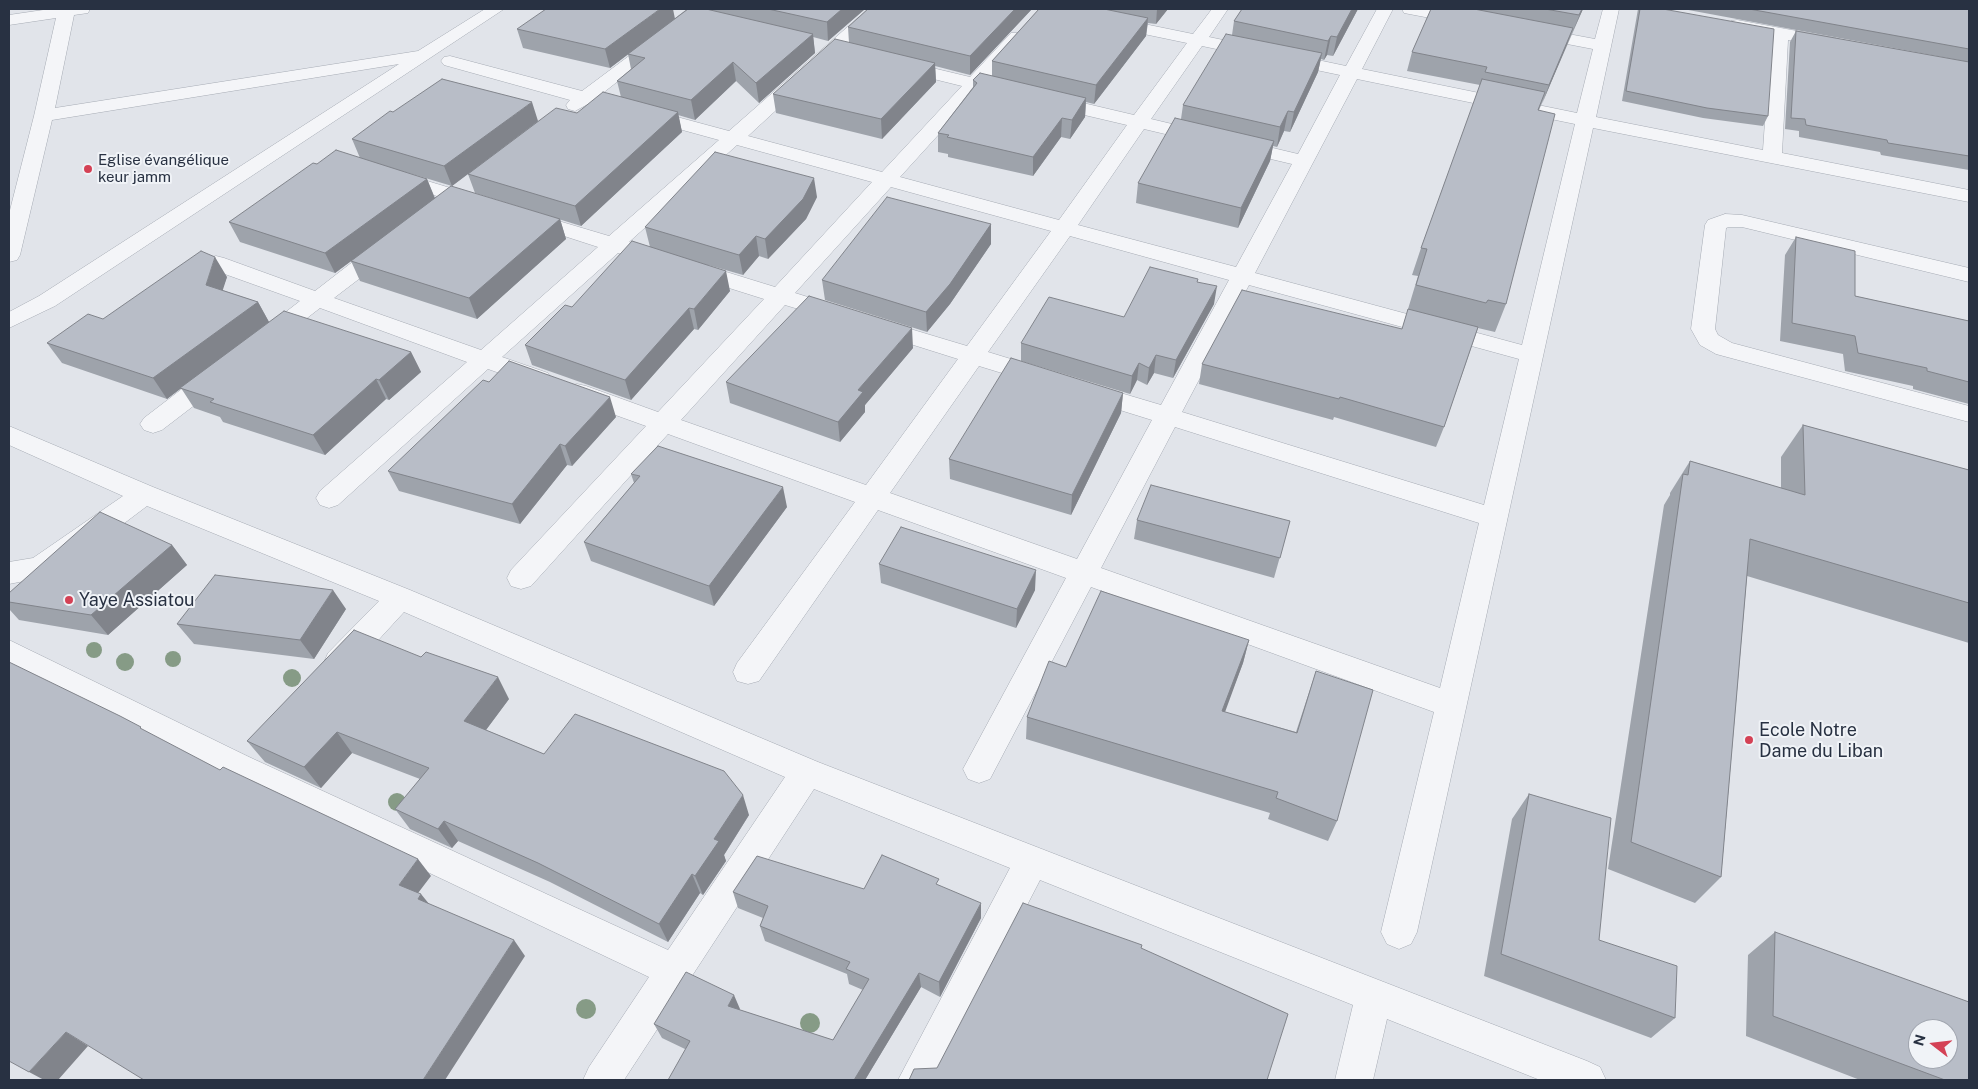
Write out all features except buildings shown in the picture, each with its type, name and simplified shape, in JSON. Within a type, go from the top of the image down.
[{"type":"street","points":[[9,321],[47,301],[496,9]]},
{"type":"street","points":[[329,498],[878,9]]},
{"type":"street","points":[[521,578],[1043,9]]},
{"type":"street","points":[[1048,9],[1586,122],[1969,196]]},
{"type":"street","points":[[748,672],[1220,9]]},
{"type":"street","points":[[979,769],[1384,9]]},
{"type":"street","points":[[1410,9],[1487,24]]},
{"type":"street","points":[[1399,932],[1611,9]]},
{"type":"street","points":[[9,20],[71,10],[44,116],[17,195],[9,256]]},
{"type":"street","points":[[669,11],[702,15]]},
{"type":"street","points":[[555,120],[702,15]]},
{"type":"street","points":[[1720,22],[1740,17],[1780,33],[1846,45]]},
{"type":"street","points":[[1516,29],[1602,46]]},
{"type":"street","points":[[1772,157],[1780,33]]},
{"type":"street","points":[[44,116],[426,54]]},
{"type":"street","points":[[450,61],[888,178],[1532,354]]},
{"type":"street","points":[[880,61],[1004,90]]},
{"type":"street","points":[[1033,97],[1304,161]]},
{"type":"street","points":[[371,170],[1495,518]]},
{"type":"street","points":[[432,213],[478,178]]},
{"type":"street","points":[[1969,275],[1742,222],[1725,220],[1716,225],[1703,329],[1708,340],[1724,349],[1969,414]]},
{"type":"street","points":[[254,347],[401,236]]},
{"type":"street","points":[[216,263],[1452,705]]},
{"type":"street","points":[[153,424],[231,365]]},
{"type":"street","points":[[9,435],[144,494],[400,598],[807,772],[1587,1080]]},
{"type":"street","points":[[9,573],[40,568],[84,539],[144,494]]},
{"type":"street","points":[[319,682],[400,598]]},
{"type":"street","points":[[9,652],[248,756],[675,971]]},
{"type":"street","points":[[602,1080],[807,772]]},
{"type":"street","points":[[917,1080],[1032,860]]},
{"type":"street","points":[[1354,1080],[1374,995]]},
{"type":"place","name":"Eglise évangélique keur jamm","points":[[88,169]]},
{"type":"place","name":"Yaye Assiatou","points":[[69,600]]},
{"type":"place","name":"Ecole Notre Dame du Liban","points":[[1749,740]]}]
